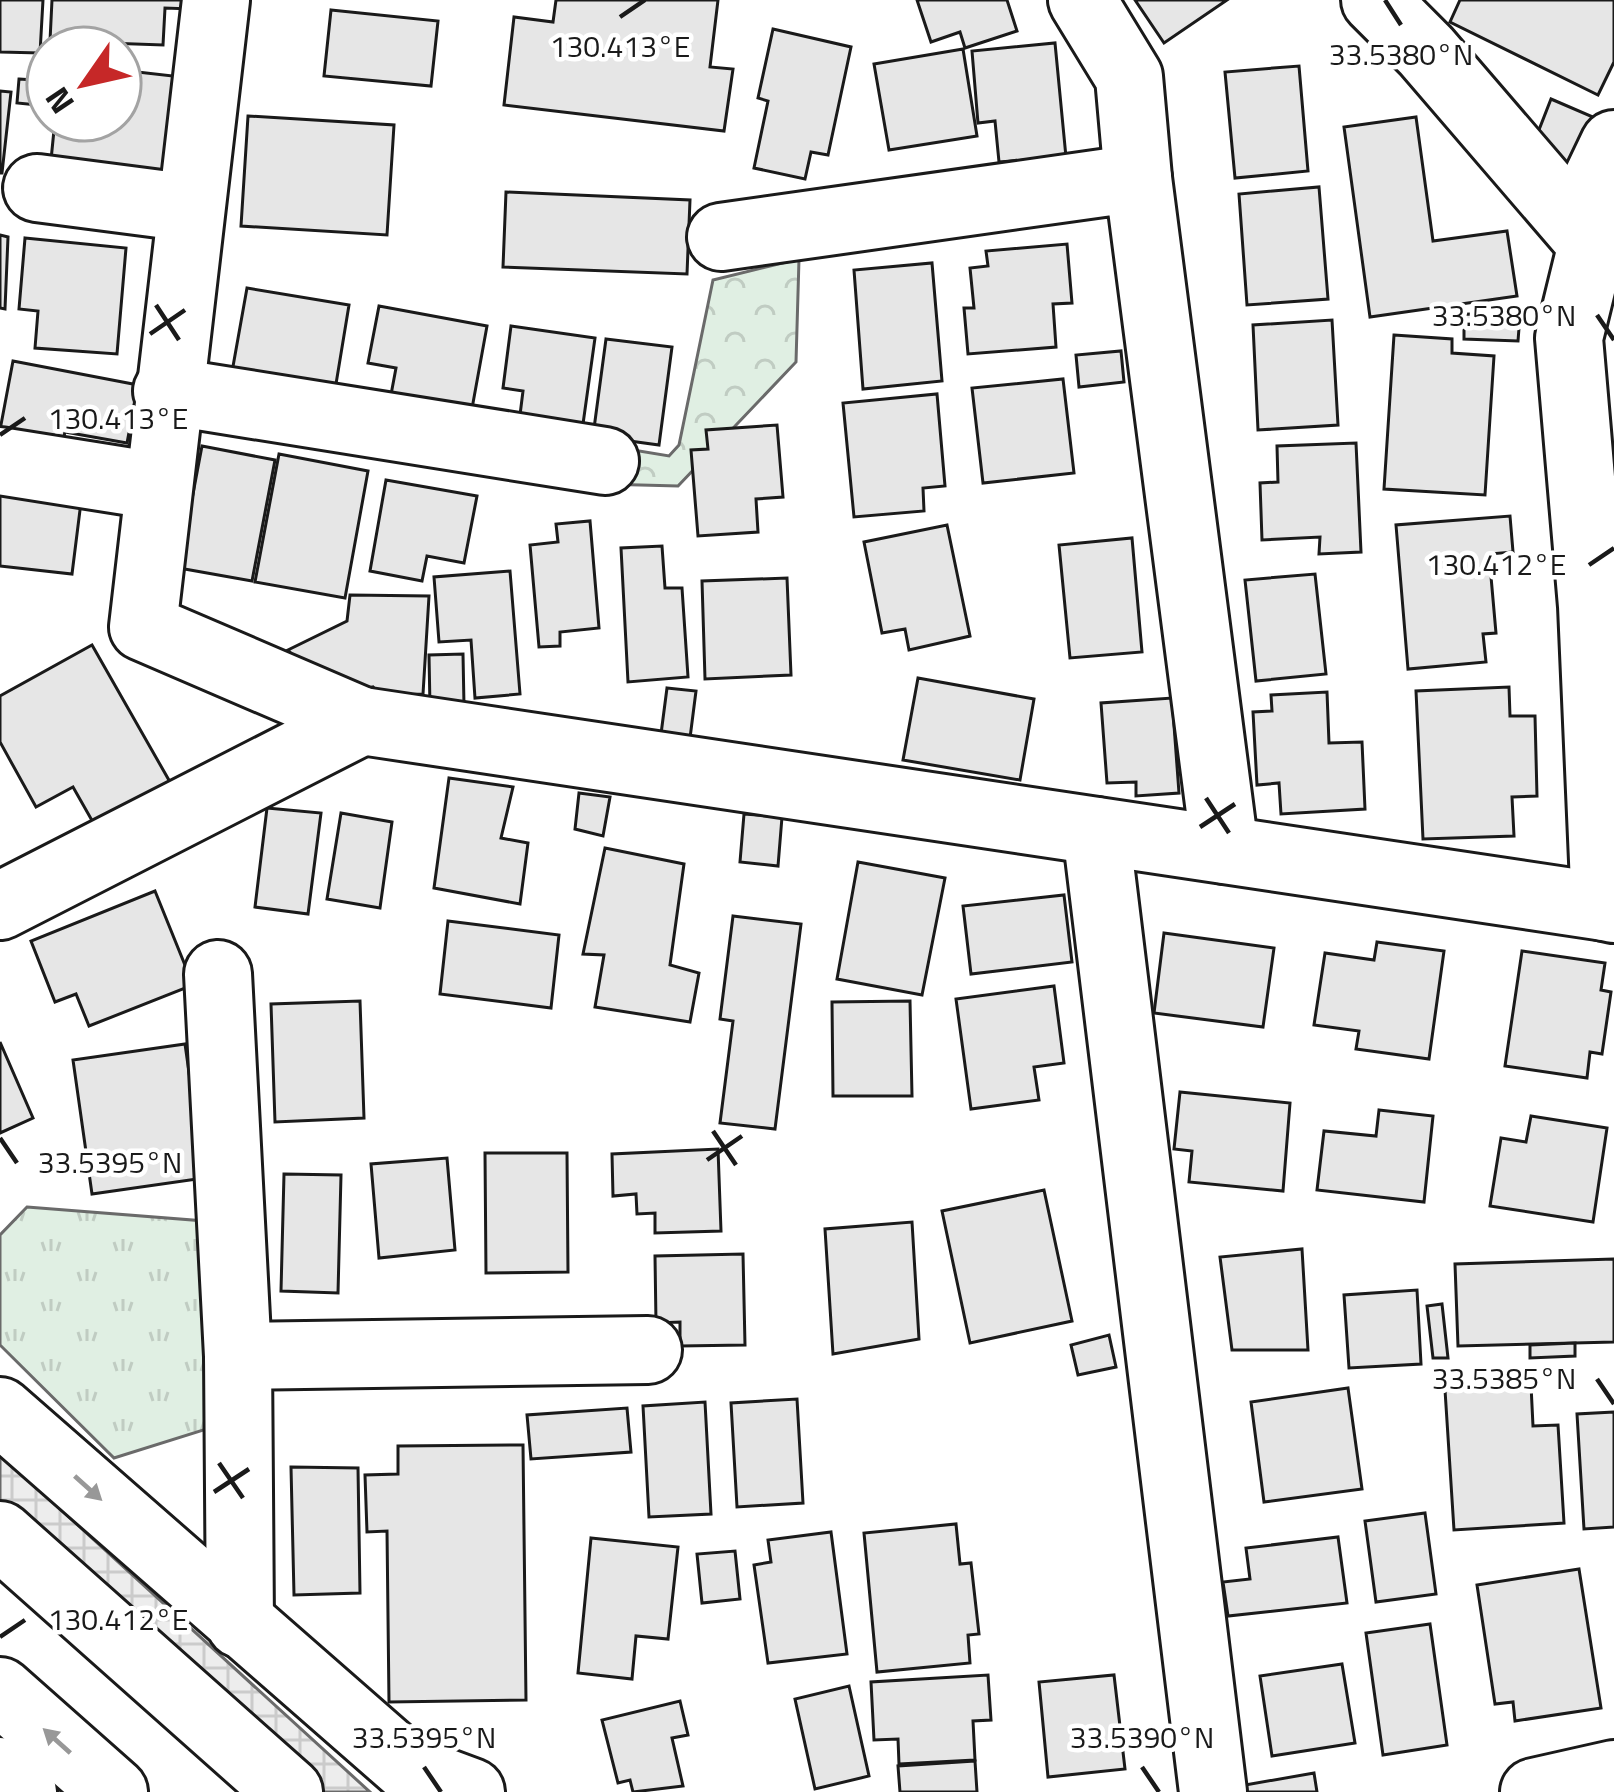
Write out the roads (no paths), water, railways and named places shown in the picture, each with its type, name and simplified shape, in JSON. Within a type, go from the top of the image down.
[{"type":"main road","points":[[216,0],[143,627],[362,721],[1610,908],[1592,606],[1569,338],[1603,257],[1592,190],[1614,144]]},
{"type":"main road","points":[[1082,0],[1130,77],[1138,178],[1225,850]]},
{"type":"main road","points":[[1375,0],[1426,51],[1603,257]]},
{"type":"main road","points":[[721,237],[1138,178]]},
{"type":"main road","points":[[37,188],[190,208]]},
{"type":"main road","points":[[167,391],[605,461]]},
{"type":"main road","points":[[0,460],[158,486]]},
{"type":"main road","points":[[0,906],[362,721]]},
{"type":"main road","points":[[1096,831],[1213,1792]]},
{"type":"main road","points":[[218,974],[238,1356],[240,1624]]},
{"type":"main road","points":[[238,1356],[648,1350]]},
{"type":"main road","points":[[0,1411],[409,1769],[471,1792]]},
{"type":"main road","points":[[0,1535],[289,1792]]},
{"type":"main road","points":[[0,1569],[247,1792]]},
{"type":"main road","points":[[0,1690],[114,1792]]},
{"type":"main road","points":[[0,1772],[23,1792]]},
{"type":"main road","points":[[1534,1792],[1614,1774]]}]
